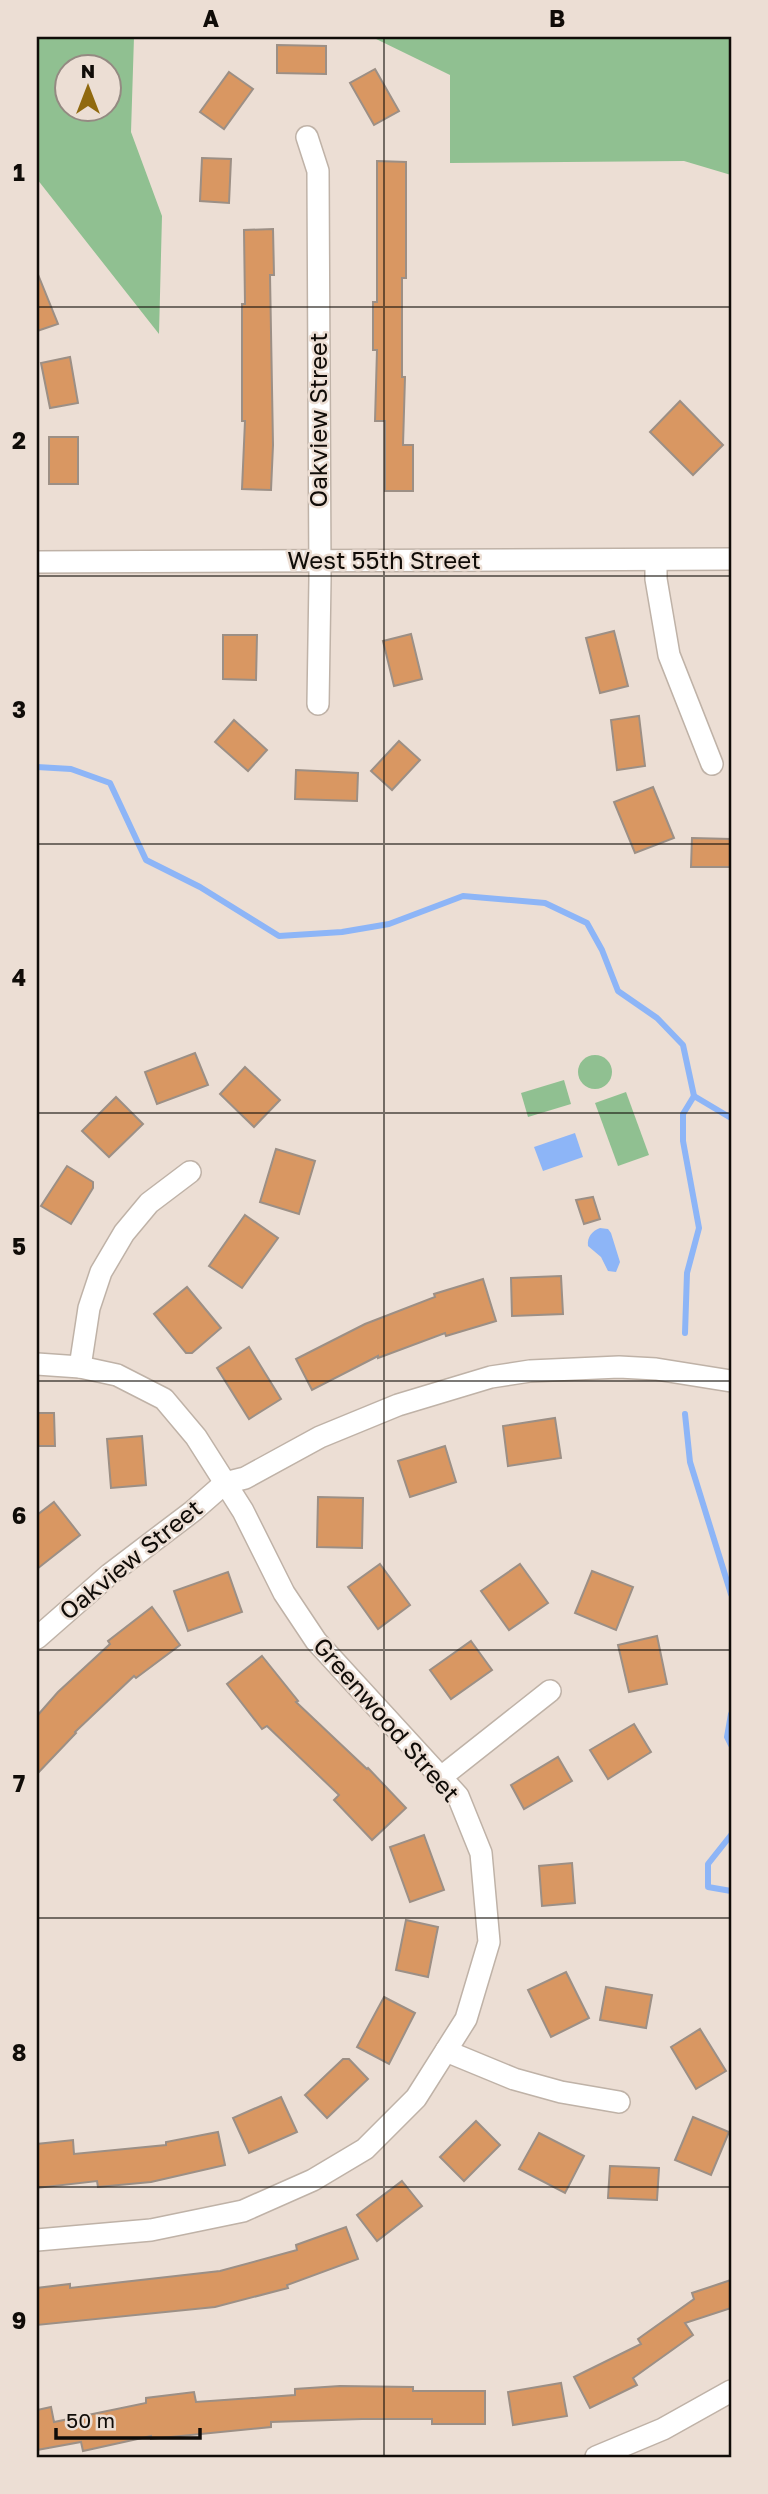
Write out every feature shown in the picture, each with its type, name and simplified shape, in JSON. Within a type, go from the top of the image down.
[{"type":"street","name":"Oakview Street","points":[[307,137],[318,171],[318,704]]},
{"type":"street","name":"West 55th Street","points":[[37,562],[731,559]]},
{"type":"street","points":[[656,560],[656,579],[669,655],[712,764]]},
{"type":"street","points":[[80,1367],[89,1308],[101,1272],[124,1233],[149,1203],[190,1172]]},
{"type":"street","name":"Greenwood Street","points":[[37,1364],[80,1367],[117,1375],[164,1399],[196,1437],[243,1511],[284,1593],[316,1641],[458,1796],[481,1853],[489,1942],[466,2019],[416,2098],[365,2149],[313,2180],[243,2211],[150,2230],[37,2240]]},
{"type":"street","points":[[225,1483],[245,1478],[320,1437],[398,1405],[491,1377],[530,1371],[619,1367],[656,1369],[731,1381]]},
{"type":"street","name":"Oakview Street","points":[[37,1639],[110,1574],[193,1511],[225,1483]]},
{"type":"street","points":[[440,1778],[550,1691]]},
{"type":"street","points":[[446,2051],[514,2079],[561,2092],[619,2102]]},
{"type":"street","points":[[596,2457],[663,2429],[731,2391]]},
{"type":"green space","points":[[37,37],[134,37],[131,132],[162,216],[159,334],[37,179]]},
{"type":"green space","points":[[372,37],[731,37],[731,175],[684,161],[450,163],[450,75]]},
{"type":"green space","points":[[595,1055],[607,1060],[612,1072],[607,1084],[595,1089],[583,1084],[578,1072],[583,1060]]},
{"type":"green space","points":[[564,1080],[571,1104],[528,1117],[521,1093]]},
{"type":"green space","points":[[626,1092],[649,1155],[618,1166],[595,1103]]},
{"type":"water","points":[[575,1133],[583,1157],[543,1171],[534,1147]]},
{"type":"water","points":[[600,1228],[608,1229],[611,1233],[620,1262],[616,1272],[608,1271],[601,1257],[588,1246],[591,1235]]},
{"type":"building","points":[[277,45],[326,46],[326,74],[277,73]]},
{"type":"building","points":[[375,69],[399,111],[374,125],[350,83]]},
{"type":"building","points":[[229,72],[253,89],[224,129],[200,112]]},
{"type":"building","points":[[202,158],[231,159],[229,203],[200,201]]},
{"type":"building","points":[[377,161],[406,162],[406,278],[402,278],[402,377],[405,377],[403,445],[413,445],[413,491],[385,491],[385,421],[375,421],[377,350],[373,350],[373,302],[377,302]]},
{"type":"building","points":[[273,229],[274,275],[270,275],[273,445],[271,490],[242,489],[245,421],[242,421],[244,230]]},
{"type":"building","points":[[37,272],[58,324],[37,331]]},
{"type":"building","points":[[70,357],[78,403],[50,408],[41,363]]},
{"type":"building","points":[[680,401],[723,445],[693,475],[650,432]]},
{"type":"building","points":[[49,437],[78,437],[78,484],[49,484]]},
{"type":"building","points":[[614,631],[628,686],[600,693],[586,638]]},
{"type":"building","points":[[411,634],[422,679],[394,686],[383,641]]},
{"type":"building","points":[[223,635],[257,635],[256,680],[223,679]]},
{"type":"building","points":[[639,716],[645,766],[617,770],[611,720]]},
{"type":"building","points":[[234,720],[267,750],[248,771],[215,742]]},
{"type":"building","points":[[399,741],[420,760],[392,790],[371,771]]},
{"type":"building","points":[[296,770],[358,773],[357,801],[295,799]]},
{"type":"building","points":[[653,787],[674,838],[635,853],[614,802]]},
{"type":"building","points":[[692,838],[731,839],[731,867],[691,867]]},
{"type":"building","points":[[195,1053],[208,1085],[157,1104],[145,1072]]},
{"type":"building","points":[[245,1067],[280,1100],[254,1127],[220,1094]]},
{"type":"building","points":[[116,1097],[143,1124],[109,1157],[82,1131]]},
{"type":"building","points":[[276,1149],[315,1161],[299,1214],[260,1202]]},
{"type":"building","points":[[67,1166],[93,1182],[93,1188],[71,1224],[41,1206]]},
{"type":"building","points":[[593,1197],[600,1219],[584,1224],[576,1200]]},
{"type":"building","points":[[245,1215],[278,1238],[242,1288],[209,1266]]},
{"type":"building","points":[[561,1276],[563,1314],[512,1316],[511,1278]]},
{"type":"building","points":[[483,1279],[496,1321],[446,1336],[445,1333],[378,1356],[312,1390],[296,1359],[365,1324],[435,1297],[434,1294]]},
{"type":"building","points":[[187,1287],[221,1328],[192,1353],[186,1353],[154,1314]]},
{"type":"building","points":[[249,1347],[281,1399],[249,1419],[217,1368]]},
{"type":"building","points":[[37,1413],[54,1413],[55,1446],[37,1446]]},
{"type":"building","points":[[555,1418],[561,1458],[508,1466],[503,1426]]},
{"type":"building","points":[[142,1436],[146,1485],[111,1488],[107,1439]]},
{"type":"building","points":[[445,1446],[456,1482],[410,1497],[398,1461]]},
{"type":"building","points":[[318,1497],[363,1498],[362,1548],[317,1547]]},
{"type":"building","points":[[54,1502],[80,1535],[37,1569],[37,1515]]},
{"type":"building","points":[[380,1564],[410,1605],[378,1629],[348,1587]]},
{"type":"building","points":[[520,1564],[548,1603],[509,1630],[481,1591]]},
{"type":"building","points":[[592,1571],[633,1587],[616,1630],[575,1613]]},
{"type":"building","points":[[228,1572],[242,1612],[188,1631],[174,1591]]},
{"type":"building","points":[[152,1607],[180,1645],[136,1678],[134,1676],[75,1732],[37,1774],[37,1716],[58,1692],[110,1644],[108,1641]]},
{"type":"building","points":[[657,1636],[667,1684],[629,1692],[618,1645]]},
{"type":"building","points":[[471,1641],[492,1670],[451,1699],[430,1670]]},
{"type":"building","points":[[262,1656],[298,1701],[296,1702],[368,1768],[406,1808],[372,1840],[334,1800],[339,1795],[267,1726],[262,1729],[227,1684]]},
{"type":"building","points":[[634,1724],[651,1752],[608,1779],[590,1750]]},
{"type":"building","points":[[558,1757],[572,1781],[524,1809],[511,1785]]},
{"type":"building","points":[[424,1835],[444,1890],[410,1902],[390,1847]]},
{"type":"building","points":[[572,1863],[575,1903],[542,1906],[539,1866]]},
{"type":"building","points":[[406,1920],[438,1927],[428,1977],[396,1970]]},
{"type":"building","points":[[566,1972],[589,2018],[551,2037],[528,1990]]},
{"type":"building","points":[[606,1987],[652,1995],[646,2028],[600,2020]]},
{"type":"building","points":[[384,1997],[415,2013],[389,2064],[357,2047]]},
{"type":"building","points":[[700,2029],[726,2071],[696,2089],[671,2047]]},
{"type":"building","points":[[343,2059],[349,2059],[368,2079],[327,2118],[305,2095]]},
{"type":"building","points":[[281,2097],[297,2132],[249,2153],[233,2118]]},
{"type":"building","points":[[693,2117],[729,2132],[711,2175],[675,2160]]},
{"type":"building","points":[[476,2121],[500,2145],[464,2181],[440,2157]]},
{"type":"building","points":[[218,2132],[225,2165],[151,2182],[98,2187],[97,2181],[37,2188],[37,2144],[73,2140],[74,2154],[166,2145],[166,2142]]},
{"type":"building","points":[[539,2133],[584,2156],[565,2193],[519,2169]]},
{"type":"building","points":[[610,2166],[659,2168],[657,2200],[608,2198]]},
{"type":"building","points":[[402,2181],[422,2206],[377,2241],[357,2215]]},
{"type":"building","points":[[346,2227],[358,2259],[287,2285],[288,2288],[215,2307],[37,2325],[37,2288],[70,2284],[70,2288],[220,2271],[297,2250],[296,2245]]},
{"type":"building","points":[[731,2280],[731,2308],[685,2323],[693,2335],[633,2378],[637,2385],[590,2408],[574,2377],[641,2344],[638,2339],[694,2299],[692,2293]]},
{"type":"building","points":[[561,2383],[567,2416],[513,2425],[508,2392]]},
{"type":"building","points":[[340,2386],[413,2387],[413,2391],[485,2391],[485,2424],[432,2424],[432,2419],[271,2422],[271,2427],[151,2439],[151,2436],[83,2451],[81,2442],[37,2450],[37,2410],[51,2407],[54,2422],[146,2403],[146,2398],[194,2392],[196,2402],[295,2395],[295,2389]]},
{"type":"waterway","points":[[37,767],[71,769],[110,783],[146,860],[200,887],[279,936],[342,932],[389,924],[463,896],[545,903],[587,923],[602,950],[618,991],[657,1018],[683,1045],[694,1096],[731,1118]]},
{"type":"waterway","points":[[685,1333],[687,1273],[699,1228],[683,1141],[683,1114],[694,1096]]},
{"type":"waterway","points":[[685,1414],[690,1462],[731,1594]]},
{"type":"waterway","points":[[731,1714],[727,1737],[731,1745]]},
{"type":"waterway","points":[[731,1835],[708,1864],[708,1887],[731,1891]]}]
